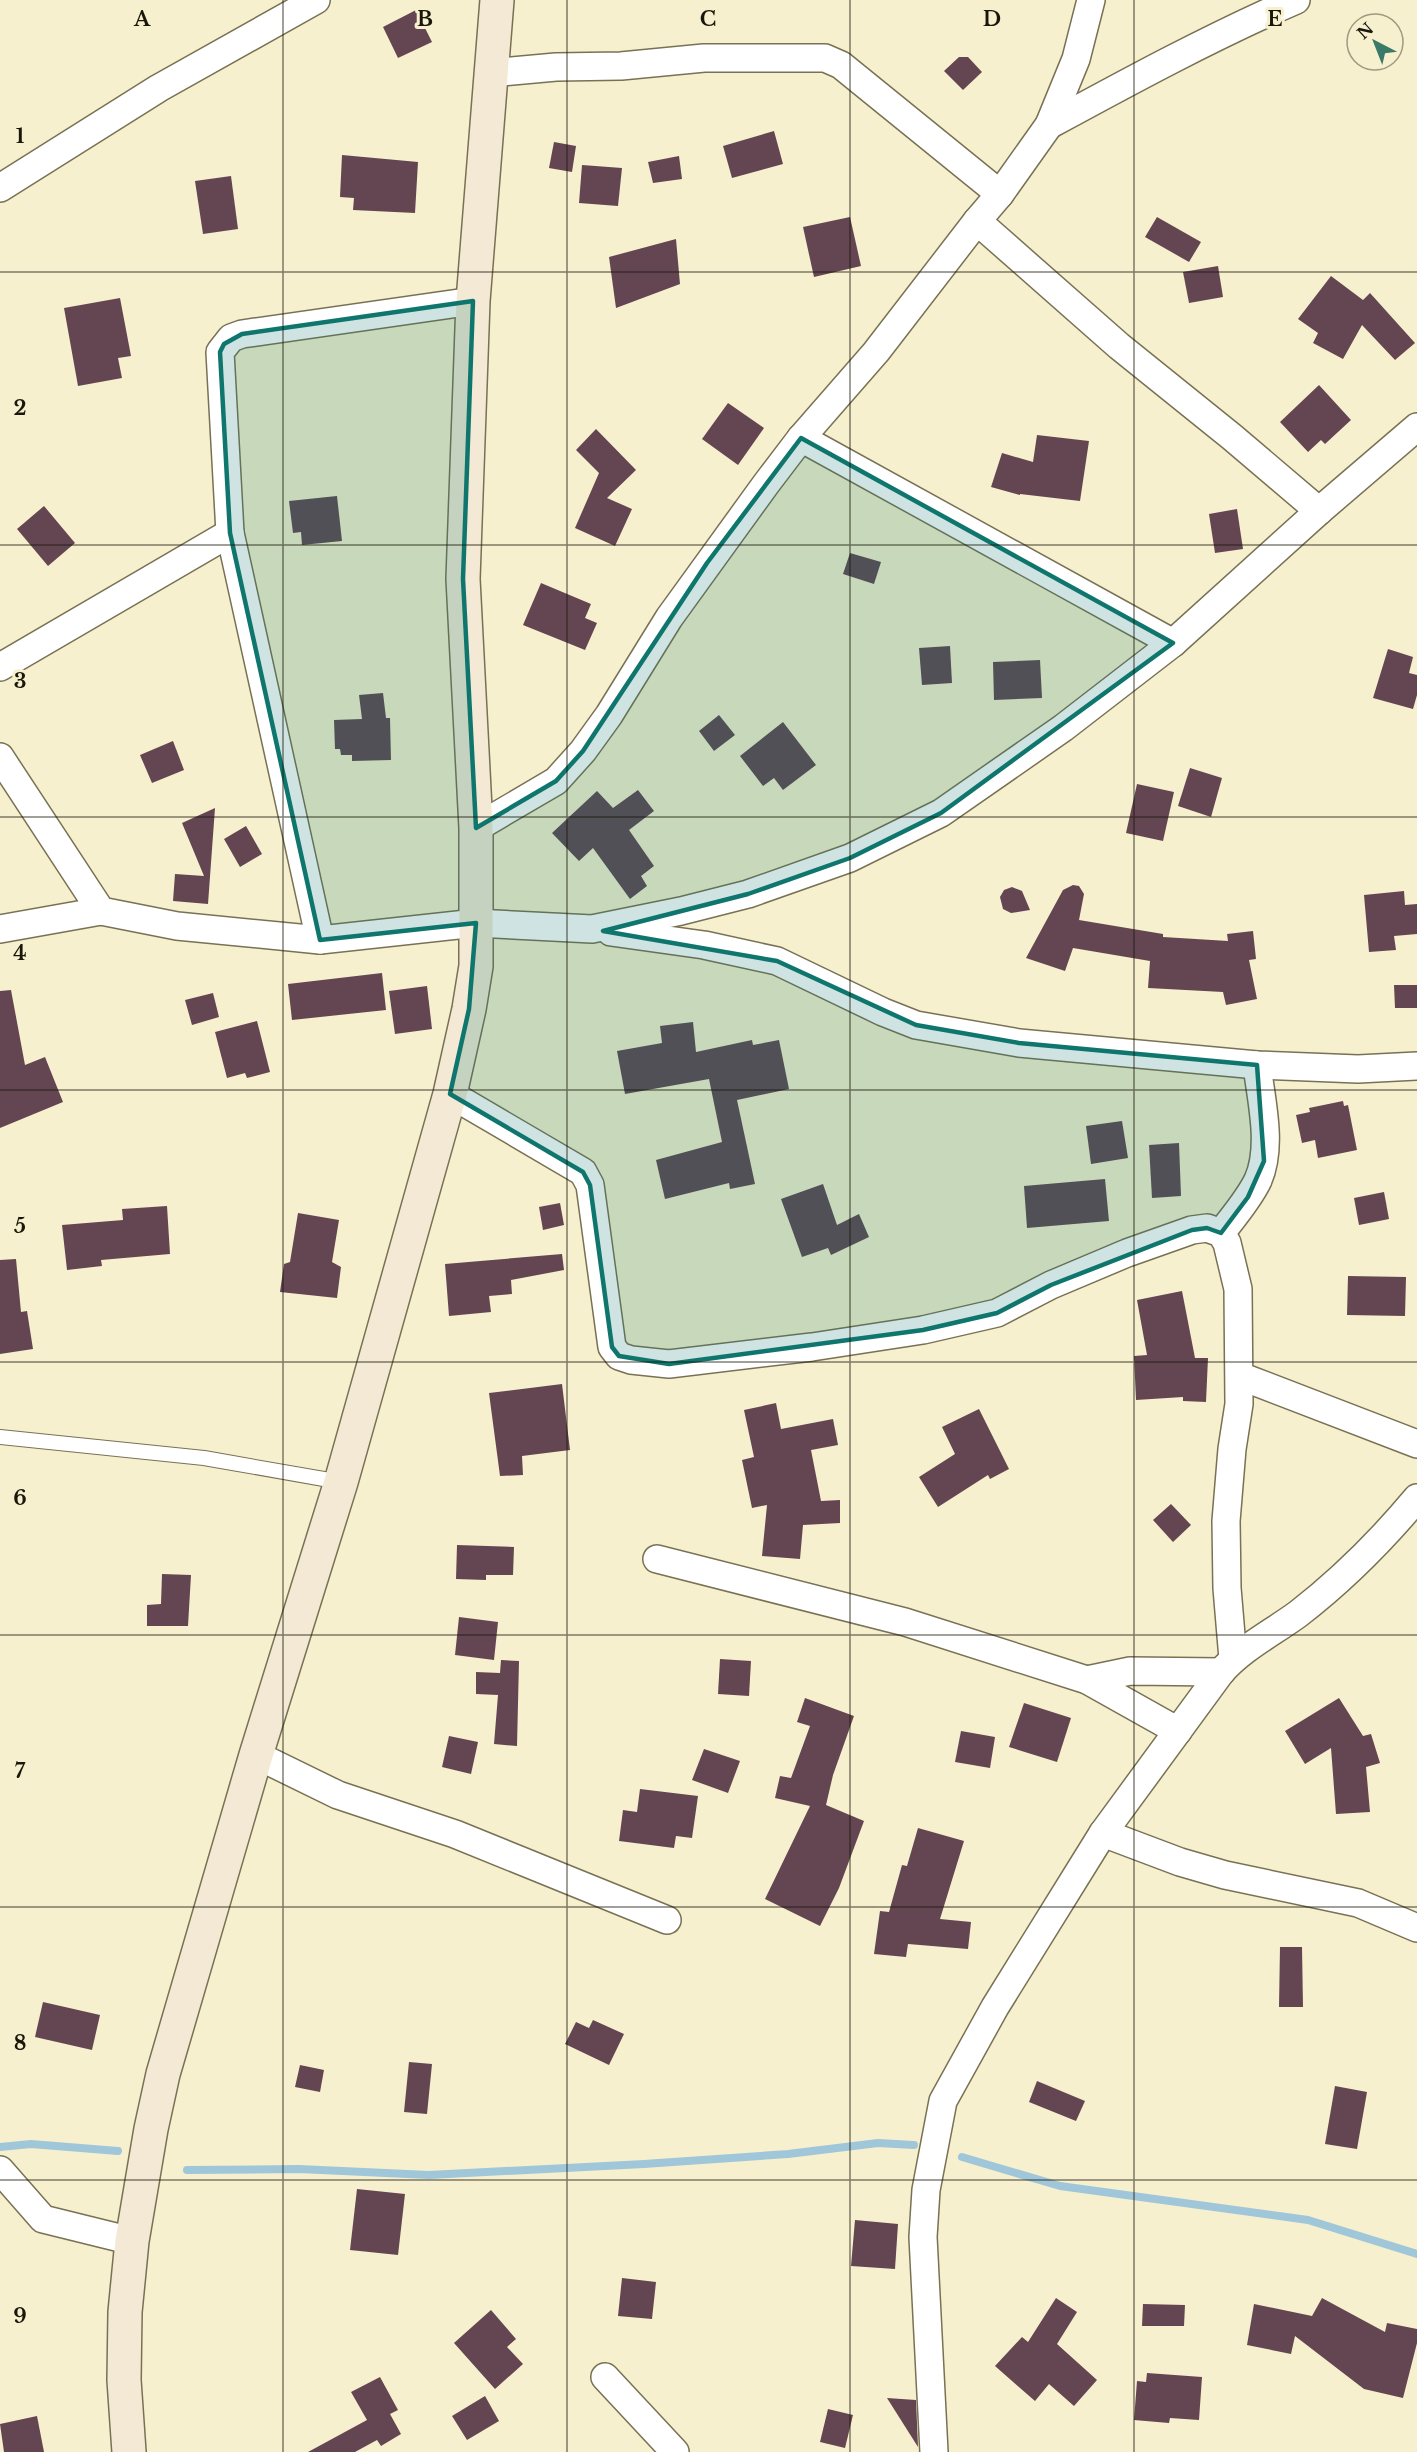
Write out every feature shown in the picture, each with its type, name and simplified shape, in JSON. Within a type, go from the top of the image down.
[{"type":"street","points":[[0,188],[159,88],[316,0]]},
{"type":"street","points":[[129,2452],[124,2369],[125,2312],[132,2241],[163,2074],[256,1755],[341,1482],[450,1094],[476,966],[476,828],[463,579],[473,301],[497,0]]},
{"type":"street","points":[[476,828],[556,781],[583,751],[609,715],[669,618],[707,563],[801,438],[876,352],[1000,194],[1049,125],[1076,59],[1091,0]]},
{"type":"street","points":[[1049,125],[1172,58],[1296,0]]},
{"type":"street","points":[[491,73],[555,67],[621,66],[704,58],[825,58],[841,65],[1000,194]]},
{"type":"street","points":[[977,221],[1119,346],[1319,511]]},
{"type":"street","points":[[320,940],[230,533],[220,352],[231,338],[242,334],[473,301]]},
{"type":"street","points":[[592,929],[681,911],[748,894],[850,858],[941,813],[1063,728],[1173,643],[1319,511],[1417,427]]},
{"type":"street","points":[[801,438],[1173,643]]},
{"type":"street","points":[[0,667],[230,533]]},
{"type":"street","points":[[0,757],[101,911]]},
{"type":"street","points":[[0,929],[101,911],[177,926],[320,940],[476,923],[592,929],[704,945],[777,961],[883,1012],[916,1025],[1019,1043],[1257,1065],[1358,1069],[1417,1066]]},
{"type":"street","points":[[1221,1233],[1248,1197],[1258,1179],[1264,1161],[1265,1139],[1257,1065]]},
{"type":"street","points":[[450,1094],[584,1172],[590,1185],[612,1347],[619,1356],[630,1360],[669,1364],[813,1347],[923,1330],[998,1313],[1051,1285],[1127,1253],[1192,1230],[1207,1228],[1221,1233],[1227,1243],[1238,1288],[1240,1376],[1226,1521],[1227,1666]]},
{"type":"street","points":[[1240,1376],[1417,1444]]},
{"type":"street","points":[[934,2452],[923,2237],[926,2190],[943,2101],[995,2007],[1103,1833],[1227,1666],[1298,1614],[1344,1576],[1390,1530],[1417,1498]]},
{"type":"street","points":[[657,1559],[905,1622],[1087,1680],[1178,1731]]},
{"type":"street","points":[[1087,1680],[1130,1671],[1227,1666]]},
{"type":"street","points":[[256,1755],[338,1795],[455,1834],[667,1920]]},
{"type":"street","points":[[1103,1833],[1180,1862],[1225,1875],[1358,1903],[1417,1928]]},
{"type":"street","points":[[0,2170],[44,2219],[132,2241]]},
{"type":"street","points":[[605,2377],[675,2452]]},
{"type":"lane","points":[[0,1437],[204,1458],[341,1482]]},
{"type":"highlighted area","points":[[473,301],[463,579],[476,828],[556,781],[583,751],[707,563],[801,438],[1173,643],[941,813],[850,858],[748,894],[603,931],[777,961],[916,1025],[1019,1043],[1257,1065],[1264,1161],[1248,1197],[1221,1233],[1207,1228],[1192,1230],[1051,1285],[997,1313],[923,1330],[669,1364],[619,1356],[612,1347],[590,1185],[583,1172],[450,1094],[469,1009],[476,923],[320,940],[230,533],[220,352],[224,344],[242,334]]},
{"type":"building","points":[[416,10],[432,42],[398,58],[383,27]]},
{"type":"building","points":[[959,57],[968,57],[982,72],[963,90],[944,71]]},
{"type":"building","points":[[774,131],[783,164],[732,178],[723,146]]},
{"type":"building","points":[[554,142],[576,146],[572,172],[549,168]]},
{"type":"building","points":[[342,155],[418,162],[415,213],[353,210],[354,198],[340,197]]},
{"type":"building","points":[[679,156],[682,179],[653,183],[648,162]]},
{"type":"building","points":[[582,165],[622,168],[618,206],[579,203]]},
{"type":"building","points":[[231,176],[238,229],[203,234],[195,181]]},
{"type":"building","points":[[850,217],[861,266],[814,277],[803,227]]},
{"type":"building","points":[[1157,217],[1201,242],[1189,262],[1145,237]]},
{"type":"building","points":[[676,239],[680,284],[616,308],[609,257]]},
{"type":"building","points":[[1218,266],[1223,297],[1189,303],[1183,272]]},
{"type":"building","points":[[1331,276],[1363,300],[1370,293],[1415,343],[1395,360],[1362,325],[1343,359],[1313,343],[1318,333],[1298,319]]},
{"type":"building","points":[[120,298],[131,356],[118,358],[122,378],[78,386],[64,308]]},
{"type":"building","points":[[1319,385],[1351,420],[1325,444],[1321,440],[1308,452],[1280,422]]},
{"type":"building","points":[[728,403],[764,428],[738,465],[702,439]]},
{"type":"building","points":[[596,429],[636,470],[607,498],[632,509],[615,546],[575,528],[599,473],[576,450]]},
{"type":"building","points":[[1037,435],[1089,441],[1080,501],[1020,495],[991,487],[1002,453],[1033,462]]},
{"type":"building","points":[[337,496],[342,541],[302,545],[301,532],[293,533],[289,501]]},
{"type":"building","points":[[44,506],[75,543],[48,566],[17,529]]},
{"type":"building","points":[[1237,509],[1243,549],[1215,553],[1209,514]]},
{"type":"building","points":[[850,553],[881,562],[874,584],[843,574]]},
{"type":"building","points":[[541,583],[591,604],[585,618],[597,623],[585,650],[523,625]]},
{"type":"building","points":[[950,646],[952,683],[922,685],[919,648]]},
{"type":"building","points":[[1388,649],[1413,657],[1409,673],[1417,675],[1417,695],[1413,709],[1373,698]]},
{"type":"building","points":[[1040,660],[1042,698],[994,700],[993,662]]},
{"type":"building","points":[[383,693],[386,718],[390,718],[391,760],[352,761],[352,755],[341,755],[340,749],[335,749],[334,720],[362,719],[359,695]]},
{"type":"building","points":[[719,715],[735,735],[714,751],[699,731]]},
{"type":"building","points":[[783,722],[816,765],[783,790],[774,778],[763,786],[740,756]]},
{"type":"building","points":[[173,741],[184,770],[152,783],[140,755]]},
{"type":"building","points":[[1190,768],[1222,778],[1211,817],[1178,806]]},
{"type":"building","points":[[1137,784],[1174,792],[1163,841],[1126,833]]},
{"type":"building","points":[[638,790],[654,811],[629,830],[654,866],[641,876],[647,886],[630,899],[593,848],[579,861],[552,833],[597,791],[613,808]]},
{"type":"building","points":[[215,808],[208,904],[173,901],[175,874],[204,876],[182,823]]},
{"type":"building","points":[[246,826],[262,854],[240,867],[224,839]]},
{"type":"building","points":[[1073,885],[1079,886],[1084,894],[1079,920],[1163,934],[1163,937],[1228,941],[1227,934],[1253,931],[1256,959],[1249,960],[1257,999],[1226,1005],[1223,992],[1148,988],[1150,961],[1073,948],[1065,971],[1026,958],[1063,890]]},
{"type":"building","points":[[1012,887],[1022,891],[1030,910],[1011,913],[1003,909],[1000,897],[1004,890]]},
{"type":"building","points":[[1404,891],[1405,905],[1417,904],[1417,934],[1394,936],[1396,950],[1369,952],[1364,895]]},
{"type":"building","points":[[382,973],[386,1010],[292,1020],[288,984]]},
{"type":"building","points":[[1394,985],[1417,985],[1417,1008],[1395,1008]]},
{"type":"building","points":[[427,986],[432,1029],[395,1034],[389,991]]},
{"type":"building","points":[[11,990],[25,1065],[45,1057],[63,1102],[0,1128],[0,991]]},
{"type":"building","points":[[213,993],[219,1017],[192,1025],[185,1000]]},
{"type":"building","points":[[257,1021],[270,1072],[247,1078],[245,1073],[227,1078],[215,1032]]},
{"type":"building","points":[[693,1022],[696,1052],[752,1040],[753,1045],[779,1040],[789,1089],[737,1100],[755,1184],[730,1189],[729,1183],[665,1199],[656,1160],[722,1142],[709,1079],[625,1094],[617,1051],[662,1043],[660,1026]]},
{"type":"building","points":[[1343,1101],[1344,1106],[1348,1105],[1357,1150],[1318,1158],[1315,1140],[1302,1143],[1296,1115],[1310,1112],[1309,1108]]},
{"type":"building","points":[[1122,1121],[1128,1158],[1091,1164],[1086,1126]]},
{"type":"building","points":[[1179,1143],[1181,1196],[1152,1198],[1149,1145]]},
{"type":"building","points":[[1105,1179],[1109,1221],[1027,1228],[1024,1186]]},
{"type":"building","points":[[823,1184],[837,1225],[859,1214],[869,1237],[831,1255],[828,1248],[802,1257],[781,1199]]},
{"type":"building","points":[[1384,1192],[1389,1219],[1359,1225],[1354,1198]]},
{"type":"building","points":[[560,1203],[564,1225],[543,1230],[539,1207]]},
{"type":"building","points":[[167,1206],[170,1254],[101,1260],[102,1266],[67,1270],[62,1225],[123,1220],[122,1209]]},
{"type":"building","points":[[298,1213],[339,1220],[332,1262],[341,1267],[337,1298],[280,1292],[284,1264],[290,1262]]},
{"type":"building","points":[[562,1254],[564,1270],[511,1280],[512,1294],[489,1296],[491,1312],[449,1316],[445,1264]]},
{"type":"building","points":[[16,1259],[21,1312],[27,1311],[33,1349],[0,1354],[0,1260]]},
{"type":"building","points":[[1348,1276],[1406,1277],[1405,1316],[1347,1315]]},
{"type":"building","points":[[1182,1291],[1195,1358],[1208,1358],[1206,1402],[1183,1401],[1183,1397],[1136,1400],[1134,1356],[1147,1355],[1137,1300]]},
{"type":"building","points":[[562,1384],[570,1450],[522,1456],[523,1475],[500,1476],[489,1393]]},
{"type":"building","points":[[776,1403],[781,1429],[833,1419],[838,1445],[811,1450],[821,1501],[840,1500],[840,1523],[803,1525],[800,1559],[762,1556],[767,1505],[752,1508],[742,1460],[754,1457],[744,1410]]},
{"type":"building","points":[[979,1409],[1009,1469],[990,1479],[988,1475],[938,1507],[919,1477],[955,1454],[942,1427]]},
{"type":"building","points":[[1171,1504],[1191,1525],[1173,1542],[1153,1520]]},
{"type":"building","points":[[457,1545],[514,1547],[513,1575],[486,1575],[486,1580],[456,1579]]},
{"type":"building","points":[[162,1574],[191,1575],[188,1626],[147,1626],[147,1605],[161,1604]]},
{"type":"building","points":[[459,1617],[498,1622],[494,1660],[455,1655]]},
{"type":"building","points":[[720,1659],[751,1661],[749,1696],[718,1694]]},
{"type":"building","points":[[501,1660],[519,1661],[517,1746],[494,1744],[498,1695],[476,1694],[476,1672],[500,1673]]},
{"type":"building","points":[[805,1698],[854,1716],[833,1775],[826,1805],[864,1821],[839,1888],[820,1926],[765,1899],[810,1806],[775,1798],[780,1776],[791,1778],[810,1726],[797,1722]]},
{"type":"building","points":[[1339,1698],[1363,1736],[1371,1734],[1380,1763],[1366,1767],[1370,1812],[1336,1814],[1331,1748],[1305,1764],[1285,1731]]},
{"type":"building","points":[[1024,1703],[1071,1718],[1057,1762],[1009,1747]]},
{"type":"building","points":[[961,1731],[995,1737],[990,1768],[955,1762]]},
{"type":"building","points":[[449,1736],[478,1742],[471,1774],[442,1767]]},
{"type":"building","points":[[704,1749],[740,1761],[728,1793],[692,1780]]},
{"type":"building","points":[[640,1789],[698,1796],[692,1838],[676,1836],[674,1848],[619,1841],[623,1810],[637,1812]]},
{"type":"building","points":[[918,1828],[964,1841],[940,1919],[971,1922],[968,1949],[908,1944],[906,1957],[874,1954],[880,1911],[889,1912],[902,1865],[907,1866]]},
{"type":"building","points":[[1280,1947],[1302,1947],[1303,2007],[1279,2007]]},
{"type":"building","points":[[43,2002],[100,2015],[92,2050],[35,2037]]},
{"type":"building","points":[[593,2020],[624,2034],[609,2065],[565,2044],[576,2022],[589,2028]]},
{"type":"building","points":[[409,2062],[432,2064],[427,2114],[404,2112]]},
{"type":"building","points":[[300,2065],[324,2070],[320,2092],[295,2087]]},
{"type":"building","points":[[1037,2081],[1085,2101],[1076,2121],[1029,2102]]},
{"type":"building","points":[[1335,2086],[1367,2092],[1357,2149],[1325,2144]]},
{"type":"building","points":[[357,2189],[405,2194],[398,2255],[350,2250]]},
{"type":"building","points":[[855,2220],[898,2224],[895,2269],[851,2266]]},
{"type":"building","points":[[622,2278],[656,2282],[652,2319],[618,2316]]},
{"type":"building","points":[[1056,2298],[1077,2312],[1057,2344],[1097,2380],[1074,2406],[1049,2384],[1035,2401],[995,2366],[1022,2337],[1028,2342]]},
{"type":"building","points":[[1322,2298],[1385,2332],[1387,2323],[1417,2329],[1417,2343],[1403,2398],[1364,2389],[1295,2336],[1291,2354],[1247,2345],[1254,2304],[1312,2316]]},
{"type":"building","points":[[1143,2304],[1185,2305],[1184,2326],[1142,2326]]},
{"type":"building","points":[[491,2310],[516,2339],[507,2347],[523,2364],[495,2389],[454,2343]]},
{"type":"building","points":[[1147,2373],[1202,2377],[1199,2420],[1170,2418],[1169,2423],[1134,2420],[1137,2381],[1146,2382]]},
{"type":"building","points":[[380,2377],[398,2410],[390,2414],[401,2434],[381,2446],[377,2440],[355,2452],[308,2452],[367,2420],[351,2392]]},
{"type":"building","points":[[485,2396],[499,2421],[467,2440],[452,2416]]},
{"type":"building","points":[[887,2398],[916,2400],[918,2447]]},
{"type":"building","points":[[828,2409],[853,2415],[845,2448],[820,2442]]},
{"type":"building","points":[[37,2416],[44,2452],[4,2452],[0,2424]]},
{"type":"waterway","points":[[187,2170],[299,2169],[429,2175],[788,2154],[878,2143],[914,2145]]},
{"type":"waterway","points":[[0,2147],[31,2144],[118,2151]]},
{"type":"waterway","points":[[962,2157],[1060,2186],[1308,2220],[1417,2254]]}]
